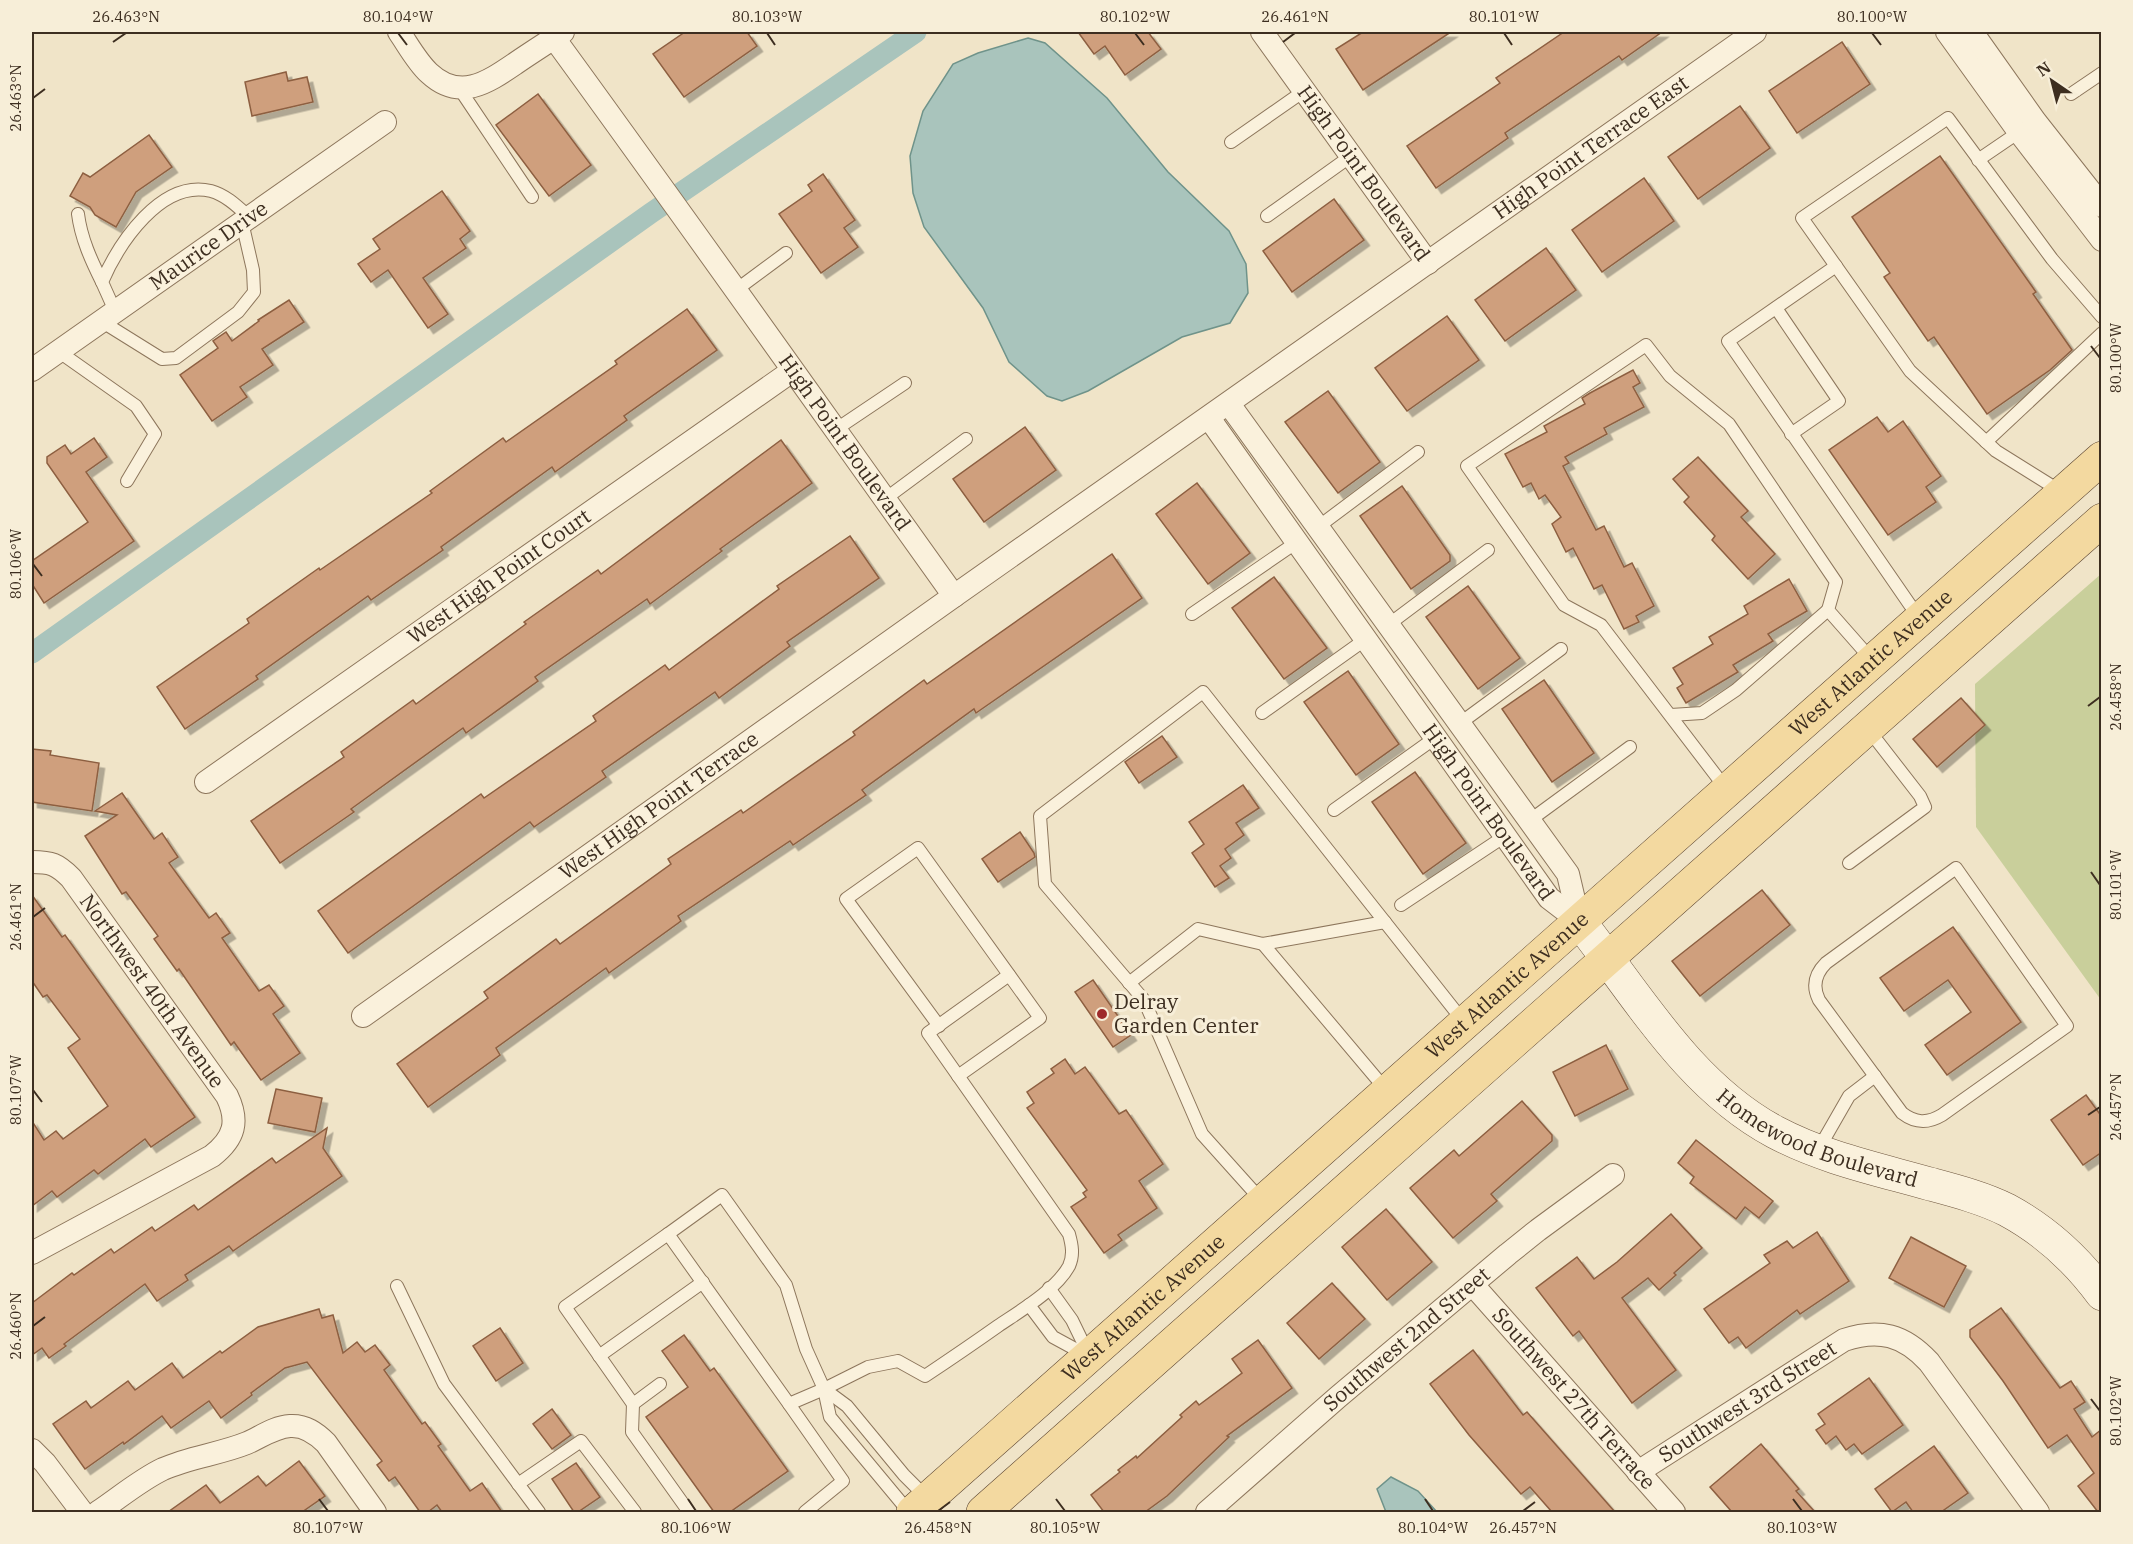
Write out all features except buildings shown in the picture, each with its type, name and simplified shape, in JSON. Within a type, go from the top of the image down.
[{"type":"main road","name":"West Atlantic Avenue","points":[[917,1508],[2102,458]]},
{"type":"main road","points":[[983,1512],[2102,520]]},
{"type":"main road","points":[[1089,1356],[1119,1392]]},
{"type":"street","points":[[399,32],[428,73],[446,85],[467,87]]},
{"type":"street","name":"High Point Terrace East","points":[[1428,263],[1755,32]]},
{"type":"street","points":[[1947,32],[2027,126],[2102,206]]},
{"type":"street","points":[[1972,32],[2027,126],[2102,240]]},
{"type":"street","name":"High Point Boulevard","points":[[467,87],[492,79],[559,35],[660,183],[954,596],[1428,263],[1304,91],[1268,34]]},
{"type":"street","name":"Maurice Drive","points":[[32,370],[385,122]]},
{"type":"street","name":"West High Point Court","points":[[206,782],[792,370]]},
{"type":"street","name":"High Point Boulevard","points":[[1229,404],[1568,874],[1579,921]]},
{"type":"street","name":"High Point Boulevard","points":[[1209,418],[1549,898],[1579,921]]},
{"type":"street","name":"West High Point Terrace","points":[[363,1016],[954,596]]},
{"type":"street","name":"Northwest 40th Avenue","points":[[32,862],[48,862],[61,868],[71,878],[227,1096],[234,1122],[231,1136],[212,1156],[32,1254]]},
{"type":"street","name":"Homewood Boulevard","points":[[1579,921],[1667,1040],[1700,1075],[1736,1106],[1774,1131],[1818,1151],[1848,1162],[1965,1193],[2006,1210],[2042,1232],[2068,1254],[2102,1294]]},
{"type":"street","name":"Southwest 2nd Street","points":[[1207,1512],[1338,1397],[1538,1230],[1613,1175]]},
{"type":"street","name":"Southwest 27th Terrace","points":[[1473,1285],[1674,1512]]},
{"type":"street","name":"Southwest 3rd Street","points":[[1638,1472],[1844,1340],[1859,1335],[1875,1334],[1890,1336],[1905,1342],[1929,1362],[2038,1512]]},
{"type":"street","points":[[98,1512],[164,1468],[247,1443],[276,1429],[289,1426],[303,1427],[316,1433],[326,1443],[375,1512]]},
{"type":"street","points":[[32,1450],[45,1463],[82,1512]]},
{"type":"lane","points":[[2071,94],[2102,73]]},
{"type":"lane","points":[[467,87],[532,197]]},
{"type":"lane","points":[[1231,142],[1304,91]]},
{"type":"lane","points":[[2062,493],[2012,462],[1986,442],[1910,371],[1802,218],[1948,118],[2052,259],[2102,317]]},
{"type":"lane","points":[[1978,160],[2027,126]]},
{"type":"lane","points":[[1266,216],[1351,156]]},
{"type":"lane","points":[[78,214],[86,247],[102,282],[108,316],[162,359],[176,358],[238,312],[254,292],[245,220],[232,202],[212,191],[187,191],[165,199],[125,240],[102,282]]},
{"type":"lane","points":[[736,290],[786,253]]},
{"type":"lane","points":[[1836,266],[1728,341],[1919,619]]},
{"type":"lane","points":[[1776,308],[1839,401],[1791,434]]},
{"type":"lane","points":[[1986,442],[2102,333]]},
{"type":"lane","points":[[1671,715],[1702,713],[1736,690],[1828,610],[1836,582],[1729,424],[1670,376],[1646,345],[1467,466],[1564,605],[1601,625],[1727,790]]},
{"type":"lane","points":[[58,351],[136,406],[155,434],[128,481]]},
{"type":"lane","points":[[835,430],[905,383]]},
{"type":"lane","points":[[885,499],[966,439]]},
{"type":"lane","points":[[1318,527],[1418,452]]},
{"type":"lane","points":[[1192,614],[1297,542]]},
{"type":"lane","points":[[1388,625],[1488,550]]},
{"type":"lane","points":[[1828,610],[1873,661]]},
{"type":"lane","points":[[1262,713],[1366,639]]},
{"type":"lane","points":[[1460,724],[1561,649]]},
{"type":"lane","points":[[1263,1202],[1202,1134],[1144,1000],[1045,884],[1040,816],[1203,692],[1465,1023]]},
{"type":"lane","points":[[1849,863],[1924,807],[1920,796],[1867,728]]},
{"type":"lane","points":[[1334,810],[1435,738]]},
{"type":"lane","points":[[1529,821],[1630,747]]},
{"type":"lane","points":[[1401,905],[1505,836]]},
{"type":"lane","points":[[939,1026],[846,899],[918,848],[1040,1018],[958,1076]]},
{"type":"lane","points":[[1956,868],[2067,1026],[1934,1120],[1917,1121],[1908,1118],[1875,1076],[1819,999],[1815,989],[1817,975],[1826,963],[1956,868]]},
{"type":"lane","points":[[1129,983],[1198,929],[1263,944],[1385,922]]},
{"type":"lane","points":[[1263,944],[1388,1092]]},
{"type":"lane","points":[[789,1404],[868,1367],[898,1361],[925,1376],[1029,1305],[1049,1288],[1069,1265],[1072,1244],[1069,1234],[928,1033],[1009,975]]},
{"type":"lane","points":[[1818,1151],[1849,1096],[1875,1076]]},
{"type":"lane","points":[[689,1512],[632,1432],[633,1404],[565,1307],[722,1195],[786,1285],[806,1349],[824,1389],[830,1417],[917,1508]]},
{"type":"lane","points":[[669,1234],[843,1481],[805,1512]]},
{"type":"lane","points":[[599,1356],[703,1282]]},
{"type":"lane","points":[[397,1286],[444,1384],[539,1512]]},
{"type":"lane","points":[[1049,1288],[1072,1320],[1089,1356]]},
{"type":"lane","points":[[1029,1305],[1053,1337],[1089,1356]]},
{"type":"lane","points":[[633,1404],[660,1384]]},
{"type":"lane","points":[[824,1389],[847,1406],[904,1475],[917,1508]]},
{"type":"lane","points":[[518,1485],[580,1440],[634,1512]]},
{"type":"green space","points":[[2101,574],[2101,1000],[1976,827],[1975,684]]},
{"type":"water","points":[[1028,38],[1045,43],[1107,98],[1168,172],[1229,231],[1246,264],[1248,293],[1230,323],[1182,337],[1088,391],[1062,401],[1047,396],[1009,362],[983,308],[924,227],[913,193],[910,156],[923,111],[953,64],[978,53]]},
{"type":"water","points":[[1391,1477],[1418,1491],[1437,1512],[1386,1512],[1377,1489]]},
{"type":"waterway","points":[[32,653],[651,213],[916,32]]},
{"type":"place","name":"Delray Garden Center","points":[[1102,1014]]}]
